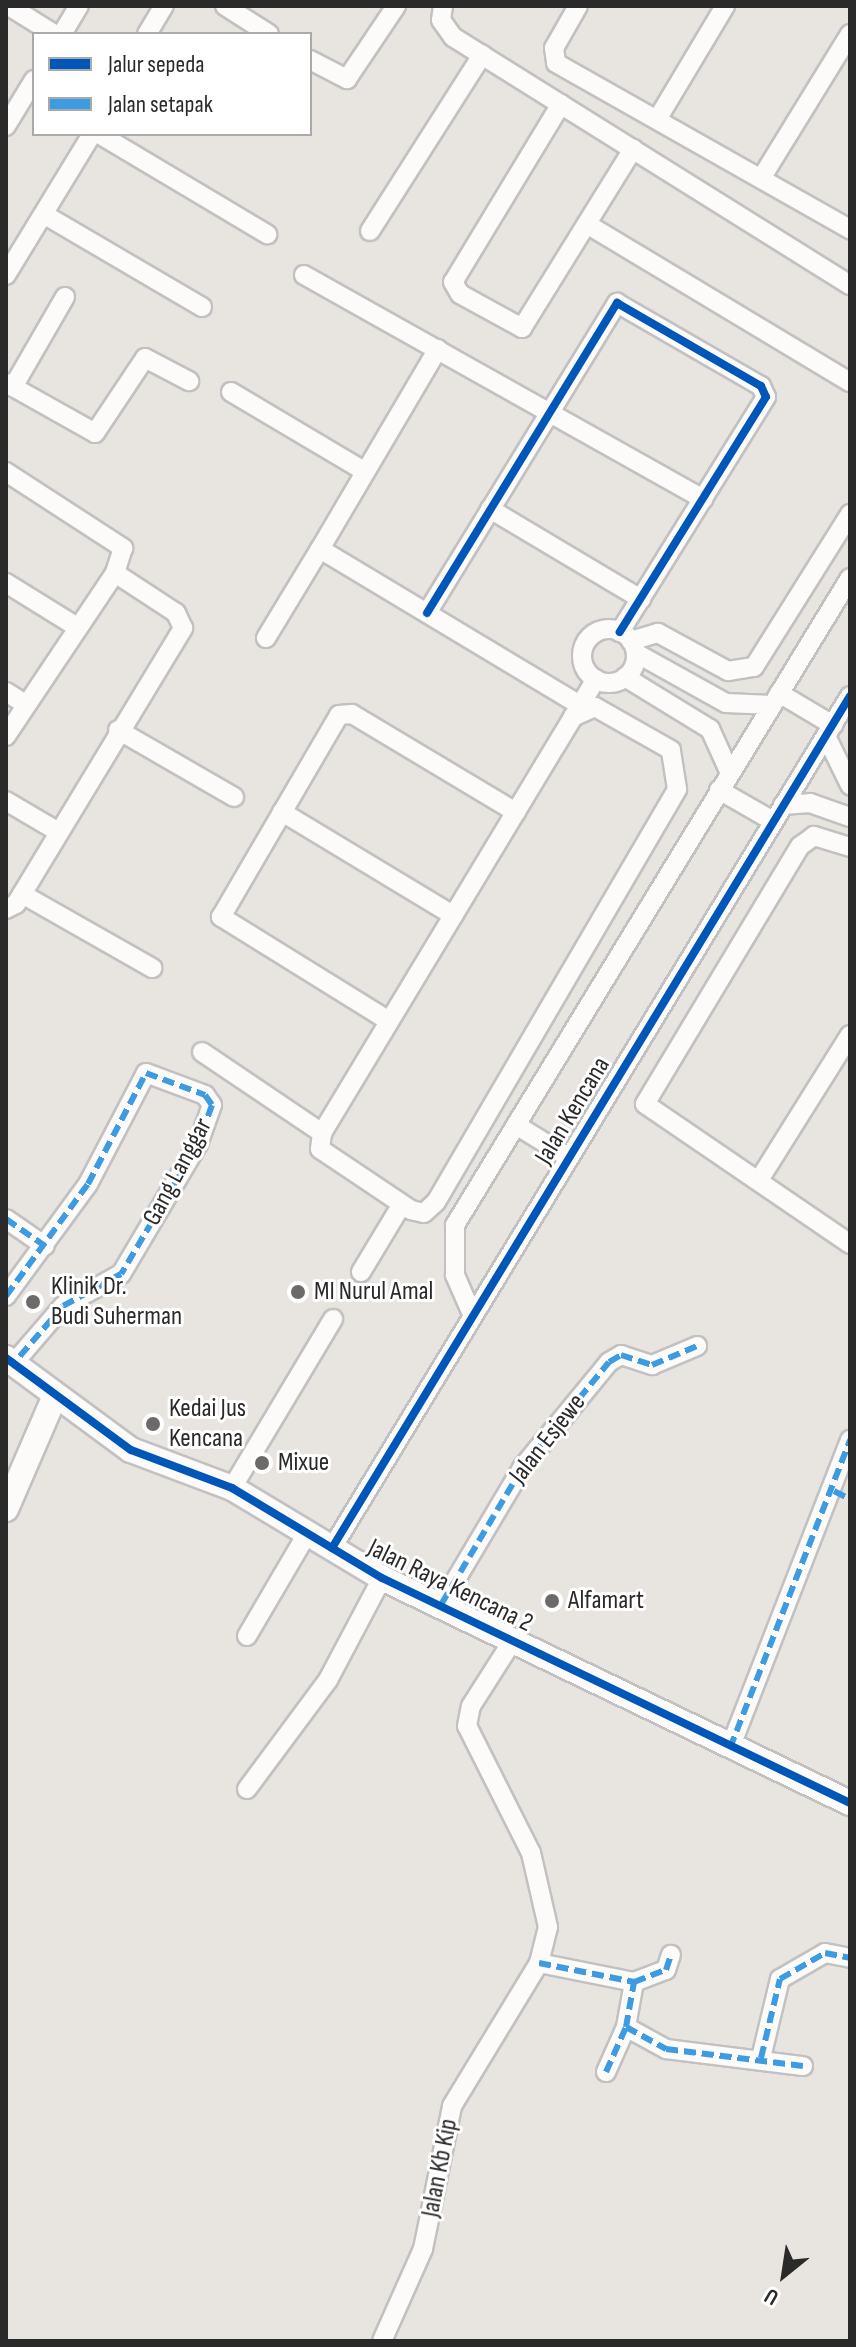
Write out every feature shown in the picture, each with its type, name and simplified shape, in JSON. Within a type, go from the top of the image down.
[{"type":"street","points":[[9,6],[51,32]]},
{"type":"street","points":[[63,32],[79,6]]},
{"type":"street","points":[[148,32],[164,6]]},
{"type":"street","points":[[225,6],[266,32]]},
{"type":"street","points":[[312,61],[347,79],[396,6]]},
{"type":"street","points":[[443,6],[444,29],[850,285]]},
{"type":"street","points":[[578,6],[554,48],[556,63],[850,229]]},
{"type":"street","points":[[658,118],[725,6]]},
{"type":"street","points":[[762,177],[850,34]]},
{"type":"street","points":[[370,231],[482,55]]},
{"type":"street","points":[[6,126],[32,83]]},
{"type":"street","points":[[561,104],[455,289],[522,328],[590,226],[633,149]]},
{"type":"street","points":[[6,275],[91,136]]},
{"type":"street","points":[[102,136],[267,234]]},
{"type":"street","points":[[45,215],[202,307]]},
{"type":"street","points":[[590,226],[850,382]]},
{"type":"street","points":[[304,275],[703,499]]},
{"type":"street","points":[[65,297],[9,385],[95,433],[145,358],[189,381]]},
{"type":"street","points":[[427,613],[612,305],[624,304],[766,390],[641,599],[629,642],[625,677]]},
{"type":"street","points":[[266,638],[438,349]]},
{"type":"street","points":[[231,392],[364,471]]},
{"type":"street","points":[[6,472],[123,548],[115,573],[6,736]]},
{"type":"street","points":[[490,509],[641,599]]},
{"type":"street","points":[[629,642],[658,633],[728,671],[754,667],[850,514]]},
{"type":"street","points":[[320,549],[427,613],[576,711],[595,707],[617,715],[671,750],[677,789],[436,1202],[424,1213],[402,1204],[320,1149],[322,1133],[576,711],[596,679]]},
{"type":"street","points":[[6,909],[22,894],[118,730],[183,628],[176,613],[115,573]]},
{"type":"street","name":"Jalan Kencana","points":[[472,1314],[451,1241],[516,1125],[727,795],[730,773],[782,700],[850,578]]},
{"type":"street","points":[[6,583],[77,627]]},
{"type":"street","points":[[596,679],[584,666],[583,647],[595,632],[629,642],[726,703],[782,700],[825,726],[850,785]]},
{"type":"street","points":[[596,679],[625,677],[710,729],[730,773]]},
{"type":"street","points":[[6,692],[25,704]]},
{"type":"street","name":"Jalan Kencana","points":[[332,1548],[772,813],[825,726],[850,696]]},
{"type":"street","points":[[389,1021],[221,917],[282,812],[345,713],[516,812]]},
{"type":"street","points":[[118,730],[234,797]]},
{"type":"street","points":[[727,795],[772,813],[810,803],[850,817]]},
{"type":"street","points":[[6,801],[57,831]]},
{"type":"street","points":[[282,812],[453,915]]},
{"type":"street","points":[[850,847],[814,836],[800,846],[646,1098],[649,1109],[850,1244]]},
{"type":"street","points":[[22,894],[152,968]]},
{"type":"street","points":[[759,1180],[850,1035]]},
{"type":"street","points":[[202,1052],[322,1133]]},
{"type":"street","name":"Gang Langgar","points":[[6,1296],[88,1184],[146,1073],[205,1095],[212,1105],[198,1144],[121,1274],[63,1306],[10,1360]]},
{"type":"street","points":[[516,1125],[568,1157]]},
{"type":"street","points":[[361,1272],[402,1204]]},
{"type":"street","points":[[6,1219],[45,1246]]},
{"type":"street","points":[[232,1488],[333,1319]]},
{"type":"street","name":"Jalan Esjewe","points":[[442,1603],[522,1468],[609,1362],[621,1355],[652,1365],[697,1346]]},
{"type":"street","name":"Jalan Raya Kencana 2","points":[[10,1360],[54,1398],[131,1450],[232,1488],[382,1578],[442,1603],[730,1748],[850,1803]]},
{"type":"street","points":[[6,1509],[54,1398]]},
{"type":"street","points":[[730,1748],[842,1495],[850,1440]]},
{"type":"street","points":[[247,1636],[308,1532]]},
{"type":"street","points":[[247,1789],[328,1680],[382,1578]]},
{"type":"street","name":"Jalan Kb Kip","points":[[382,2341],[423,2249],[452,2106],[539,1963],[548,1927],[538,1873],[507,1795],[467,1726],[471,1706],[513,1640]]},
{"type":"street","points":[[761,2058],[780,1979],[825,1953],[850,1958]]},
{"type":"street","points":[[539,1963],[634,1982],[666,1970],[671,1955]]},
{"type":"street","points":[[606,2072],[626,2027],[634,1982]]},
{"type":"street","points":[[626,2027],[666,2049],[761,2058],[803,2066]]},
{"type":"marked path","points":[[6,1296],[88,1184],[146,1073],[205,1095],[212,1105],[198,1144],[121,1274],[63,1306],[14,1363]]},
{"type":"marked path","points":[[6,1219],[45,1246]]},
{"type":"marked path","points":[[442,1603],[522,1468],[609,1362],[621,1355],[652,1365],[697,1346]]},
{"type":"marked path","points":[[730,1748],[850,1440]]},
{"type":"marked path","points":[[834,1491],[850,1499]]},
{"type":"marked path","points":[[761,2058],[780,1979],[825,1953],[850,1958]]},
{"type":"marked path","points":[[539,1963],[634,1982],[666,1970],[671,1955]]},
{"type":"marked path","points":[[606,2072],[626,2027],[634,1982]]},
{"type":"marked path","points":[[626,2027],[666,2049],[803,2066]]},
{"type":"cycle path","points":[[427,613],[617,303],[761,386],[766,397],[620,632]]},
{"type":"cycle path","points":[[332,1548],[850,696]]},
{"type":"cycle path","points":[[6,1358],[131,1450],[232,1488],[382,1578],[850,1803]]},
{"type":"place","name":"MI Nurul Amal","points":[[298,1292]]},
{"type":"place","name":"Klinik Dr. Budi Suherman","points":[[33,1302]]},
{"type":"place","name":"Kedai Jus Kencana","points":[[153,1424]]},
{"type":"place","name":"Mixue","points":[[262,1463]]},
{"type":"place","name":"Alfamart","points":[[552,1601]]}]
